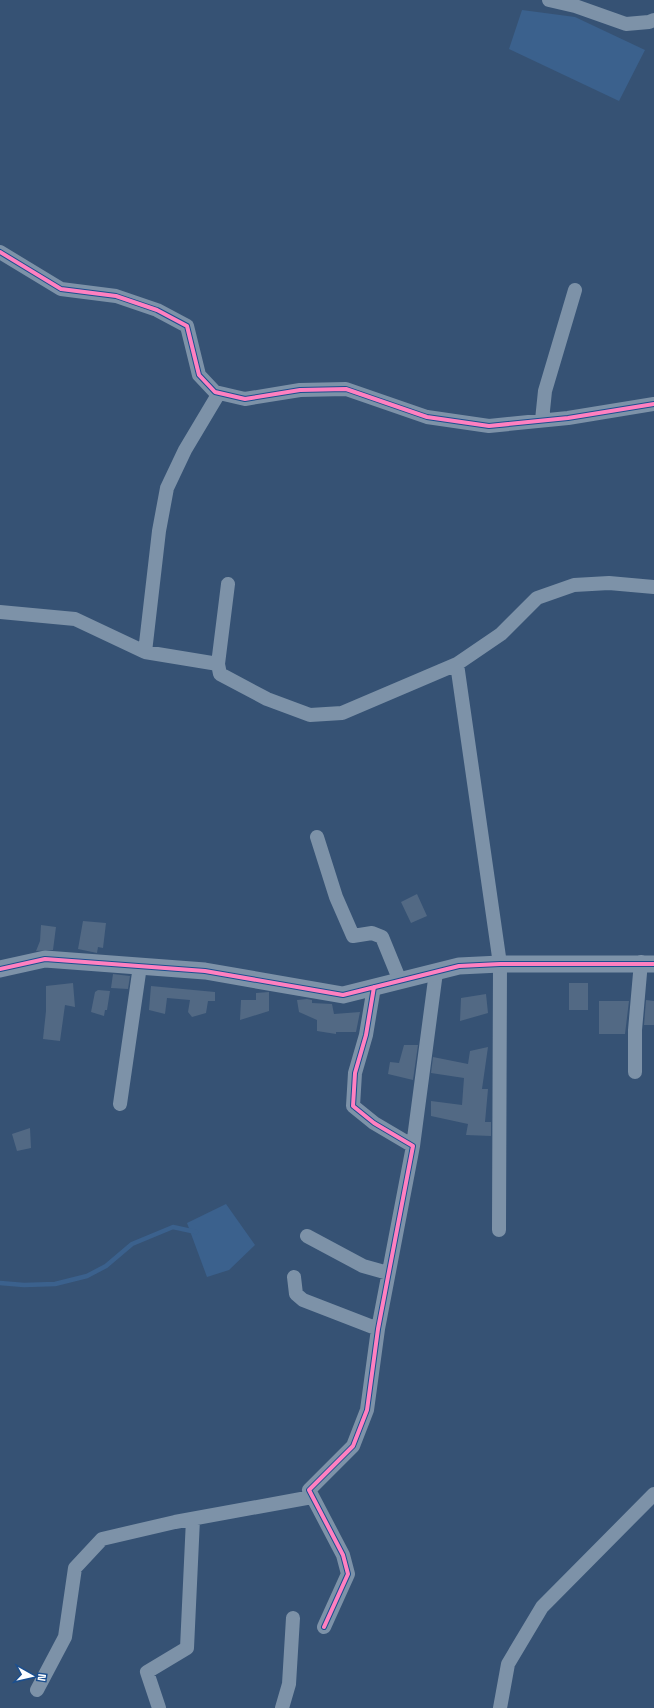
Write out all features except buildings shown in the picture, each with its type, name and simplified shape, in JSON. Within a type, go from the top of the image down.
[{"type":"street","points":[[549,0],[575,6],[626,24],[654,20]]},
{"type":"street","points":[[0,252],[61,289],[116,296],[157,310],[187,326],[199,375],[215,392],[219,393],[245,399],[300,390],[346,389],[427,417],[489,426],[654,404]]},
{"type":"street","points":[[542,420],[545,391],[575,290]]},
{"type":"street","points":[[144,652],[159,531],[167,488],[185,450],[219,393]]},
{"type":"street","points":[[228,584],[218,664],[220,674],[267,699],[310,716],[342,713],[457,664],[501,634],[537,598],[574,585],[608,583],[654,587]]},
{"type":"street","points":[[0,612],[75,619],[144,652],[218,664]]},
{"type":"street","points":[[457,664],[500,964],[499,1230]]},
{"type":"street","points":[[317,837],[336,897],[353,936],[372,933],[382,937],[400,980]]},
{"type":"street","points":[[0,969],[45,959],[140,966],[205,971],[343,995],[459,966],[500,964],[647,963],[635,1030],[635,1072]]},
{"type":"street","points":[[120,1104],[140,966]]},
{"type":"street","points":[[324,1627],[348,1574],[343,1556],[312,1498],[310,1490],[353,1446],[367,1410],[378,1329],[413,1146],[436,972]]},
{"type":"street","points":[[374,988],[366,1035],[355,1073],[353,1106],[374,1123],[413,1146]]},
{"type":"street","points":[[307,1236],[363,1266],[388,1273]]},
{"type":"street","points":[[294,1278],[296,1294],[303,1300],[378,1329]]},
{"type":"street","points":[[500,1708],[508,1664],[542,1607],[654,1494]]},
{"type":"street","points":[[37,1690],[65,1637],[74,1568],[102,1539],[193,1519],[312,1498]]},
{"type":"street","points":[[159,1708],[147,1672],[187,1648],[193,1519]]},
{"type":"street","points":[[282,1708],[289,1684],[293,1618]]},
{"type":"water","points":[[522,10],[575,17],[645,50],[619,101],[509,49]]},
{"type":"water","points":[[226,1204],[255,1245],[229,1270],[207,1277],[187,1223]]},
{"type":"waterway","points":[[0,1283],[24,1285],[55,1284],[87,1276],[106,1266],[132,1244],[173,1227],[196,1232]]},
{"type":"cycle path","points":[[0,252],[61,289],[116,296],[157,310],[187,326],[199,375],[215,392],[245,399],[300,390],[346,389],[427,417],[489,426],[568,418],[654,404]]},
{"type":"cycle path","points":[[0,969],[45,959],[205,971],[343,995],[459,966],[500,964],[654,964]]},
{"type":"cycle path","points":[[324,1627],[348,1574],[343,1555],[309,1490],[353,1446],[367,1410],[378,1329],[413,1146],[374,1123],[353,1106],[355,1073],[366,1035],[374,987]]}]
